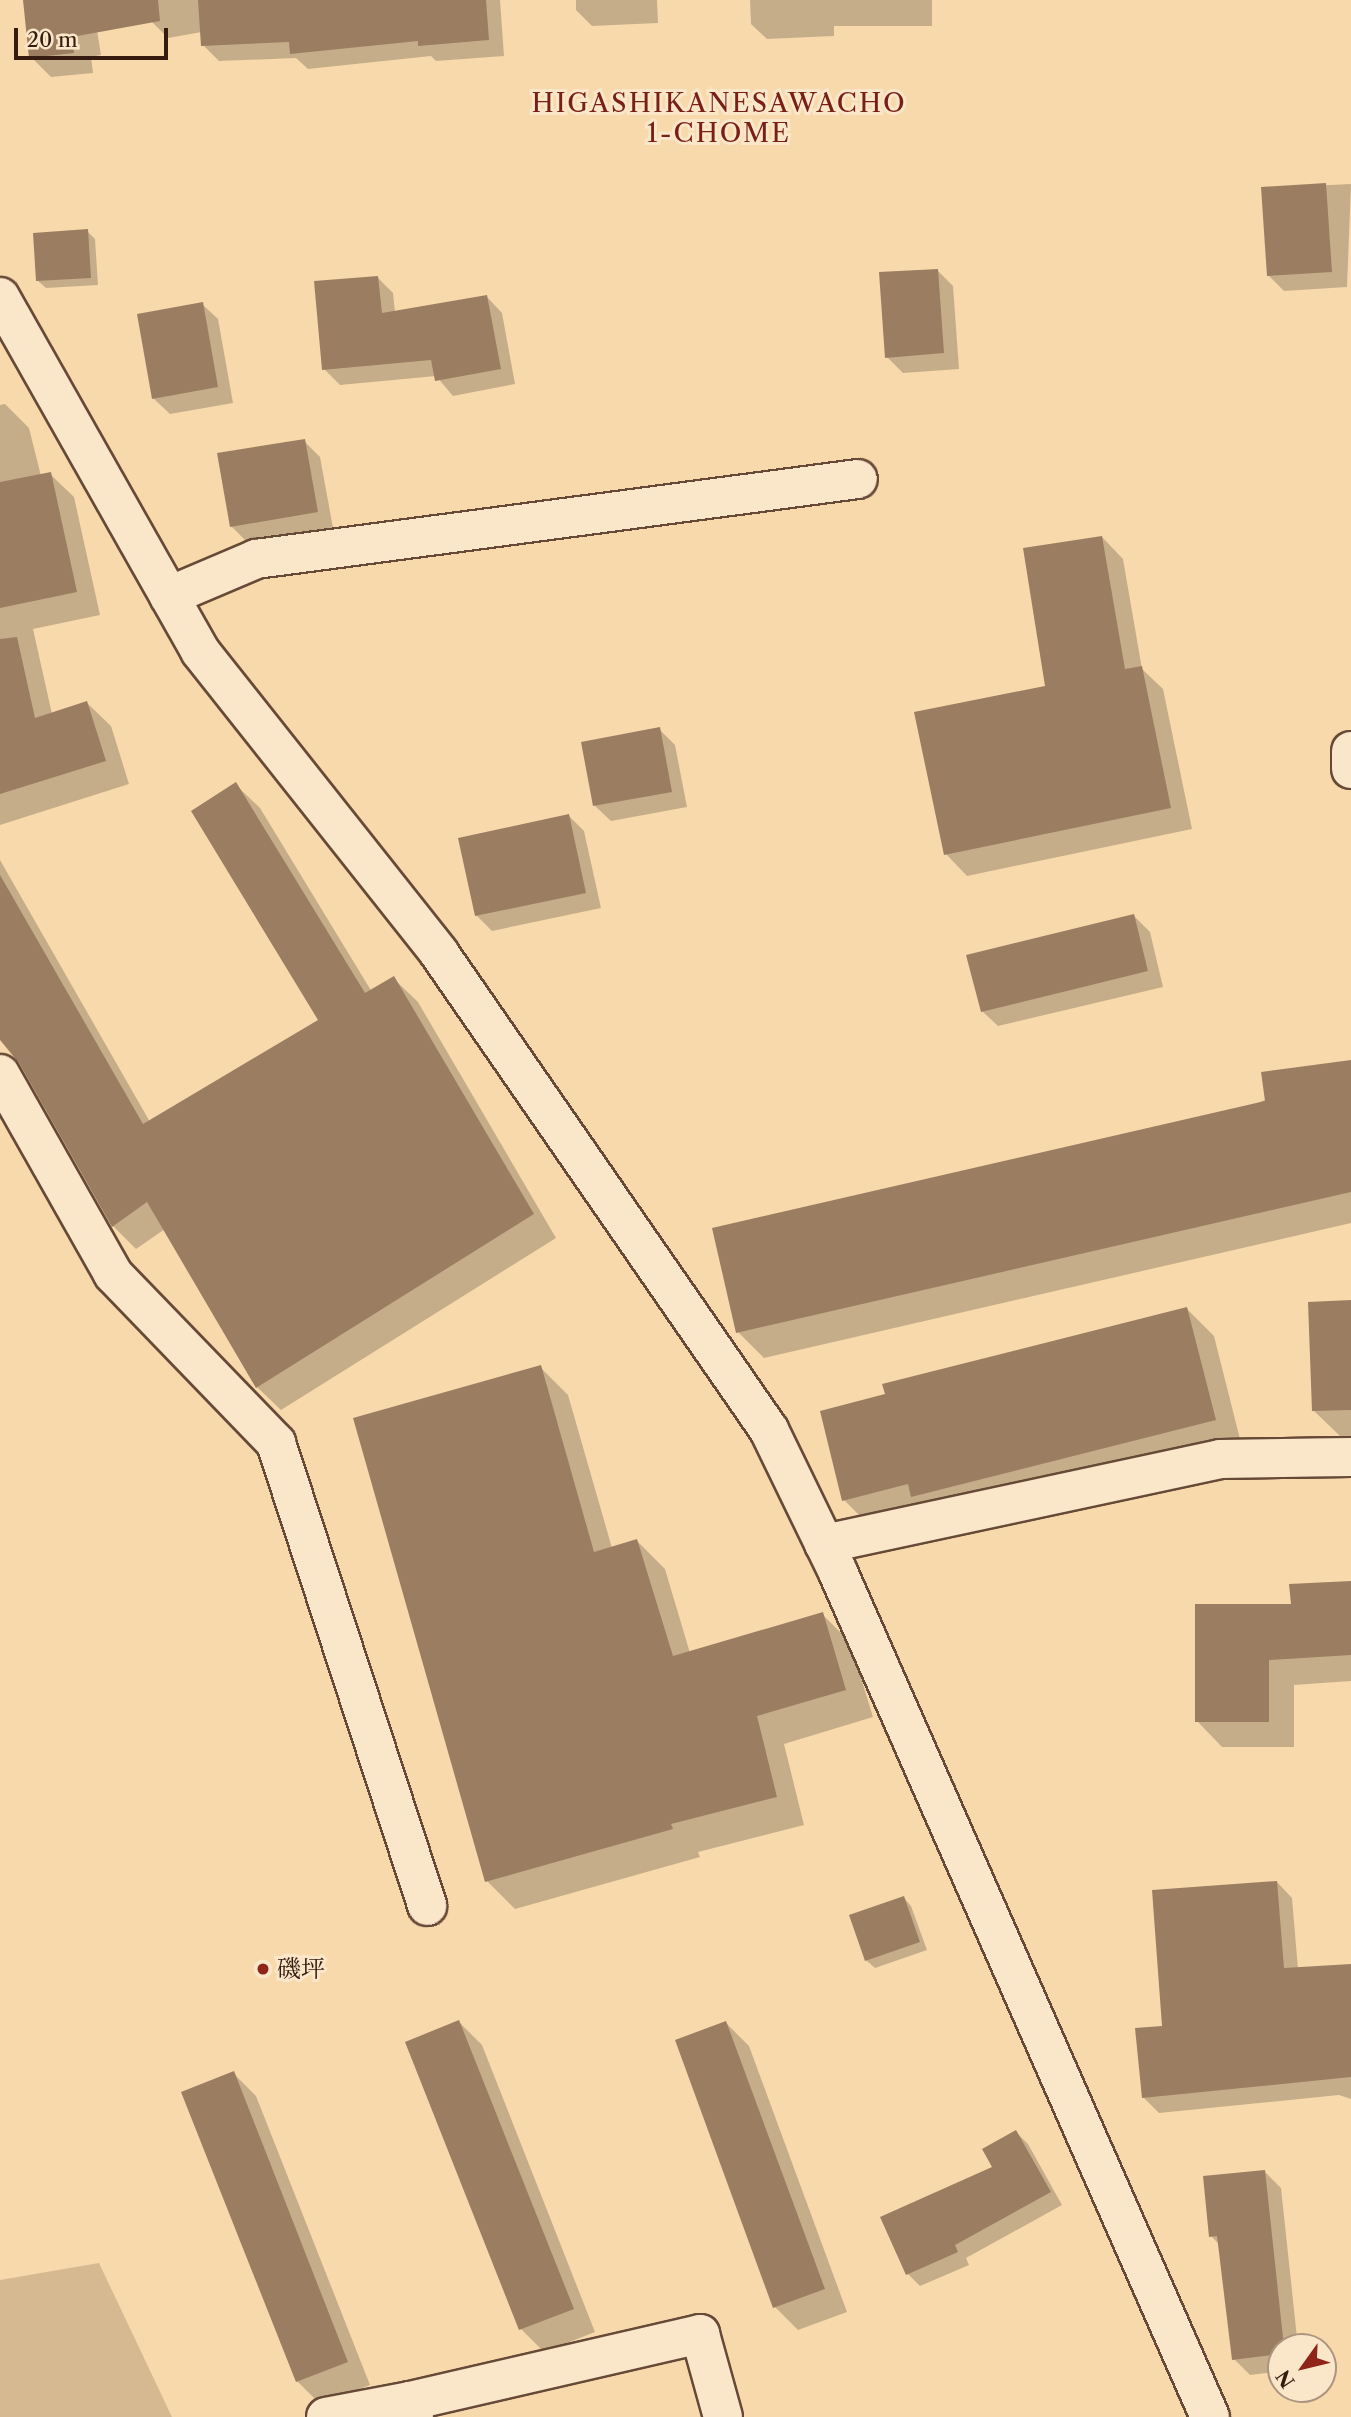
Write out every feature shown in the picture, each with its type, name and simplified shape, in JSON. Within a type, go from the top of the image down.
[{"type":"street","points":[[0,297],[200,651],[439,953],[769,1430],[824,1545],[1210,2417]]},
{"type":"street","points":[[169,596],[256,559],[858,479]]},
{"type":"street","points":[[1351,751],[1351,769]]},
{"type":"street","points":[[0,1074],[113,1274],[276,1443],[427,1906]]},
{"type":"street","points":[[824,1545],[1220,1459],[1351,1457]]},
{"type":"street","points":[[326,2417],[412,2409],[700,2334],[723,2417]]},
{"type":"shaded area","points":[[99,2263],[172,2417],[0,2417],[0,2280]]},
{"type":"building","points":[[23,0],[158,0],[160,21],[72,37],[74,53],[29,58]]},
{"type":"building","points":[[198,0],[486,0],[489,40],[418,46],[418,41],[290,54],[289,42],[201,46]]},
{"type":"building","points":[[1326,183],[1332,272],[1267,276],[1261,187]]},
{"type":"building","points":[[88,229],[91,278],[36,281],[33,233]]},
{"type":"building","points":[[938,269],[944,353],[885,358],[879,272]]},
{"type":"building","points":[[378,276],[382,313],[487,295],[501,369],[435,381],[431,360],[322,370],[314,281]]},
{"type":"building","points":[[203,302],[218,387],[152,399],[137,314]]},
{"type":"building","points":[[305,439],[318,512],[230,527],[217,453]]},
{"type":"building","points":[[51,472],[77,592],[0,608],[0,482]]},
{"type":"building","points":[[1102,536],[1125,669],[1142,666],[1171,808],[944,855],[914,712],[1045,686],[1023,548]]},
{"type":"building","points":[[17,637],[35,718],[87,701],[106,761],[0,794],[0,639]]},
{"type":"building","points":[[660,727],[672,792],[593,806],[581,742]]},
{"type":"building","points":[[236,782],[365,993],[394,976],[534,1214],[256,1388],[147,1202],[112,1227],[19,1063],[0,1040],[0,875],[143,1124],[318,1020],[191,811]]},
{"type":"building","points":[[569,814],[586,893],[475,916],[458,838]]},
{"type":"building","points":[[1134,914],[1148,971],[981,1012],[966,955]]},
{"type":"building","points":[[1351,1060],[1351,1192],[736,1333],[712,1228],[1265,1101],[1261,1072]]},
{"type":"building","points":[[1351,1300],[1351,1410],[1312,1411],[1308,1302]]},
{"type":"building","points":[[1187,1307],[1216,1420],[911,1497],[908,1484],[842,1501],[820,1411],[885,1394],[882,1384]]},
{"type":"building","points":[[541,1365],[594,1552],[637,1539],[673,1656],[823,1612],[846,1690],[757,1716],[777,1797],[671,1824],[673,1829],[485,1882],[353,1418]]},
{"type":"building","points":[[1351,1581],[1351,1655],[1269,1660],[1269,1722],[1195,1722],[1195,1604],[1291,1604],[1289,1584]]},
{"type":"building","points":[[1277,1881],[1284,1968],[1351,1964],[1351,2077],[1142,2098],[1135,2028],[1162,2026],[1152,1890]]},
{"type":"building","points":[[904,1896],[920,1942],[865,1961],[849,1915]]},
{"type":"building","points":[[459,2020],[574,2309],[519,2330],[405,2042]]},
{"type":"building","points":[[726,2021],[825,2289],[773,2308],[675,2040]]},
{"type":"building","points":[[234,2071],[348,2362],[296,2382],[181,2092]]},
{"type":"building","points":[[1016,2130],[1051,2192],[955,2245],[958,2252],[906,2275],[880,2217],[992,2167],[982,2149]]},
{"type":"building","points":[[1265,2170],[1282,2333],[1267,2333],[1267,2356],[1232,2360],[1217,2236],[1209,2237],[1203,2176]]},
{"type":"place","name":"磯坪","points":[[263,1969]]},
{"type":"district","name":"HIGASHIKANESAWACHO 1-CHOME","points":[[719,119]]}]
